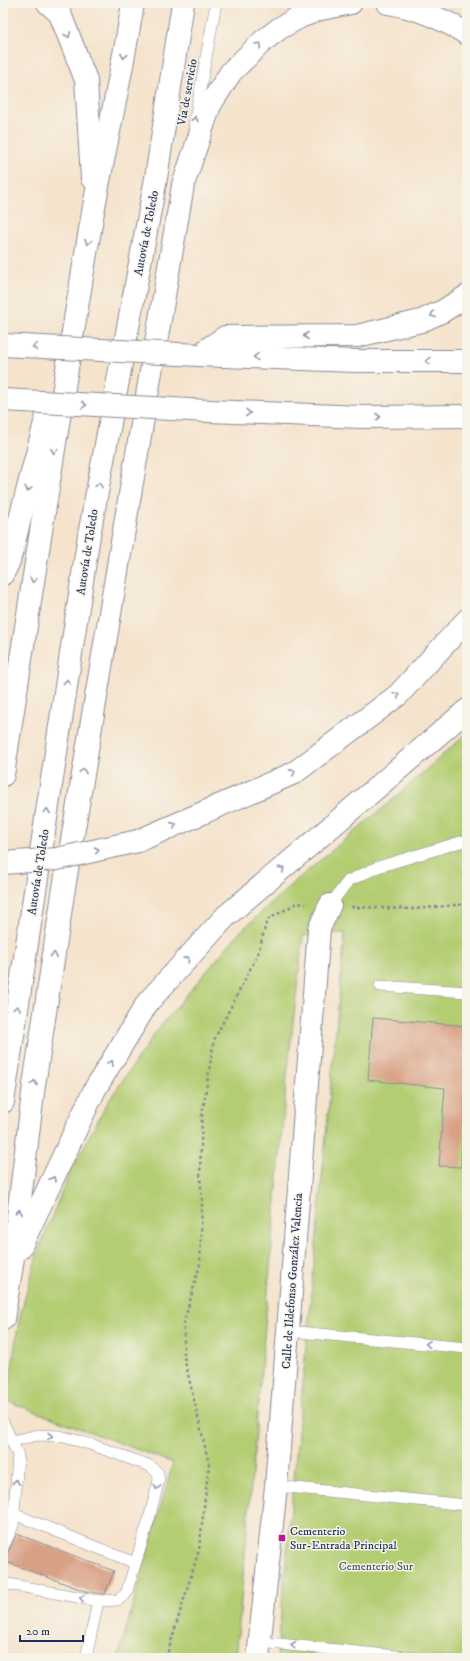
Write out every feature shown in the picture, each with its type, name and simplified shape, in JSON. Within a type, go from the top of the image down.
[{"type":"main road","points":[[48,3],[60,14],[86,80],[94,208]]},
{"type":"main road","points":[[3,775],[41,528],[94,208],[124,57],[133,3]]},
{"type":"main road","name":"Autovía de Toledo","points":[[3,1102],[89,535],[156,178],[183,3]]},
{"type":"main road","points":[[3,1319],[12,1265],[34,1085],[63,894],[184,185],[210,105],[231,72],[263,41],[280,28],[300,17],[321,9],[351,3]]},
{"type":"main road","points":[[388,3],[408,6],[429,13],[449,22],[467,34]]},
{"type":"main road","points":[[3,574],[9,561],[83,275]]},
{"type":"main road","points":[[199,355],[225,337],[357,336],[421,321],[443,311],[467,296]]},
{"type":"main road","points":[[3,345],[355,361],[467,361]]},
{"type":"main road","points":[[3,400],[209,412],[362,417],[467,416]]},
{"type":"main road","points":[[3,863],[57,859],[138,841],[294,773],[398,695],[467,620]]},
{"type":"main road","points":[[12,1265],[96,1089],[148,1002],[226,916],[467,710]]},
{"type":"main road","name":"Calle de Ildefonso González Valencia","points":[[259,1650],[276,1486],[319,929],[330,905]]},
{"type":"lane","name":"Vía de servicio","points":[[184,185],[216,3]]},
{"type":"lane","points":[[330,905],[348,881],[372,870],[467,840]]},
{"type":"lane","points":[[380,986],[467,992]]},
{"type":"lane","points":[[288,1331],[467,1348]]},
{"type":"lane","points":[[3,1422],[18,1455],[13,1526],[3,1547]]},
{"type":"lane","points":[[3,1584],[98,1601],[118,1600],[126,1594],[159,1480],[158,1473],[150,1466],[93,1445],[60,1436],[38,1435],[12,1441]]},
{"type":"lane","points":[[276,1486],[467,1505]]},
{"type":"lane","points":[[14,1514],[135,1563]]},
{"type":"lane","points":[[86,1658],[98,1601]]},
{"type":"lane","points":[[259,1650],[416,1658]]},
{"type":"path","points":[[166,1658],[198,1550],[209,1464],[184,1357],[184,1322],[200,1264],[202,1201],[200,1174],[202,1115],[214,1040],[258,954],[267,920],[297,903],[364,908],[414,909],[467,904]]},
{"type":"green space","name":"Cementerio Sur","points":[[467,733],[467,1658],[277,1658],[345,933],[303,936],[286,1085],[236,1658],[118,1658],[173,1463],[7,1401],[19,1319],[38,1251],[70,1172],[109,1100],[158,1029],[238,934],[294,882],[389,803]]},
{"type":"building","points":[[373,1018],[467,1026],[467,1090],[461,1167],[439,1166],[445,1088],[368,1080]]},
{"type":"building","points":[[17,1534],[114,1571],[105,1594],[85,1591],[4,1561]]},
{"type":"place","name":"Cementerio Sur-Entrada Principal","points":[[282,1538]]}]
